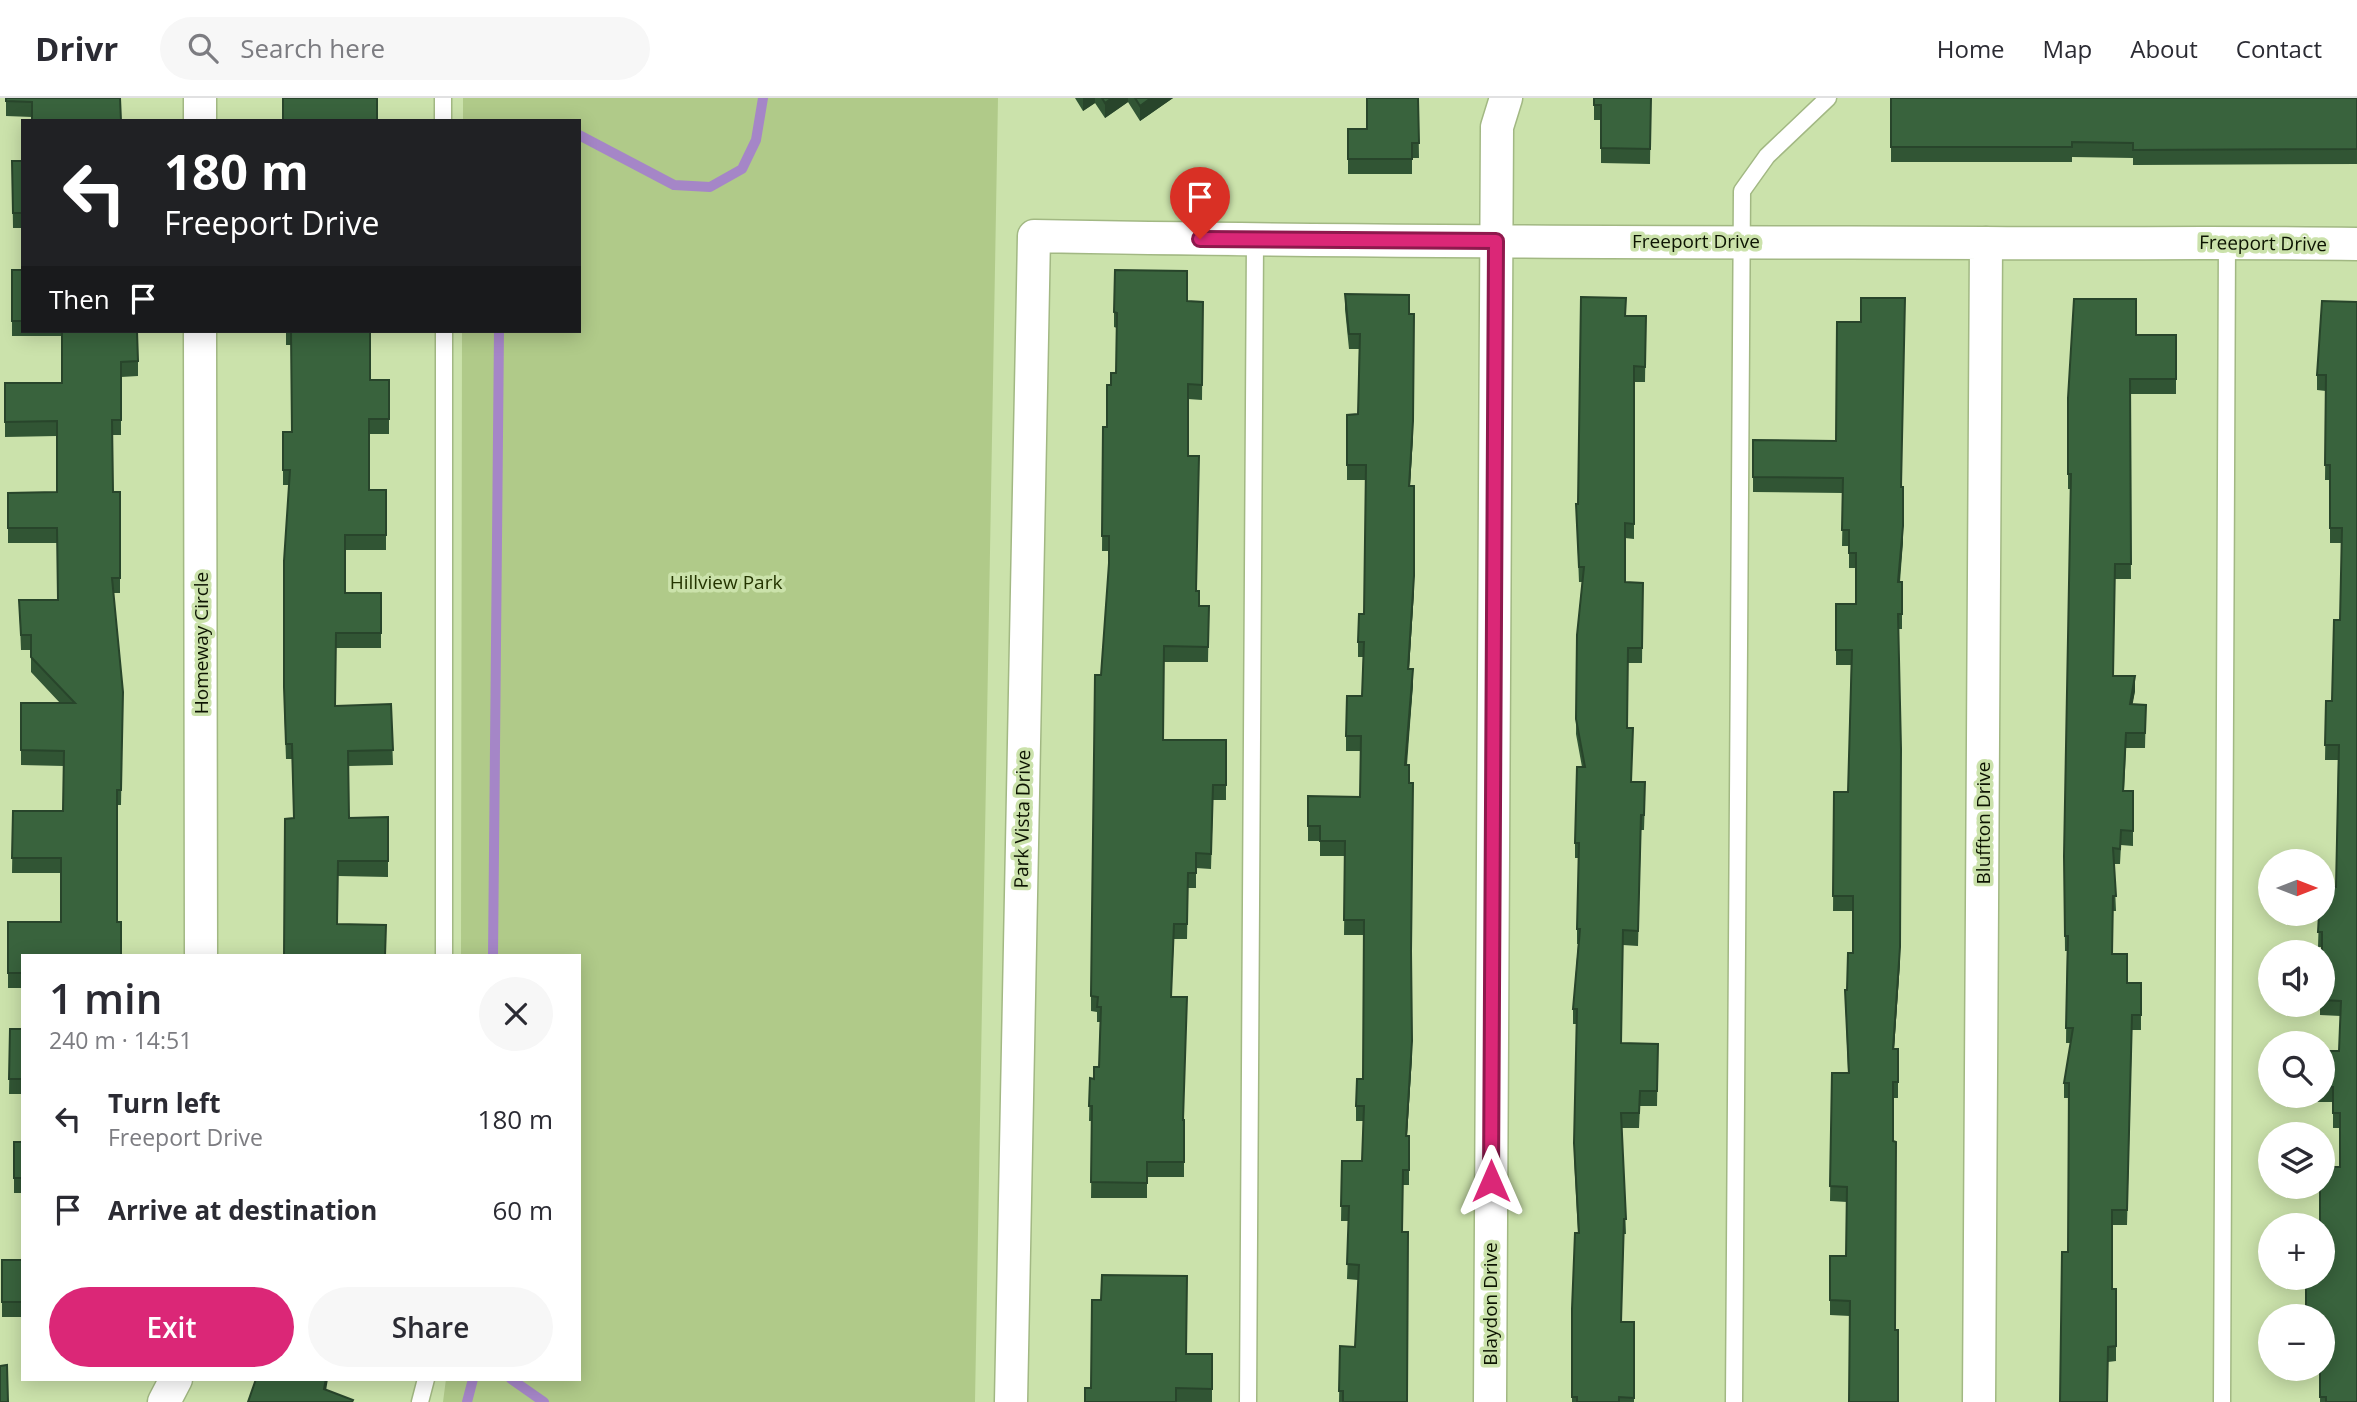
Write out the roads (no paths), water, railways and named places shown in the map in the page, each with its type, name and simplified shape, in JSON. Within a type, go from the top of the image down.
[{"type":"street","points":[[200,98],[200,119]]},
{"type":"street","name":"Blaydon Drive","points":[[1490,1402],[1497,127],[1506,98]]},
{"type":"street","name":"Freeport Drive","points":[[1034,236],[1255,240],[2357,244]]},
{"type":"street","name":"Park Vista Drive","points":[[1011,1402],[1034,236]]},
{"type":"street","name":"Bluffton Drive","points":[[1979,1402],[1986,243]]},
{"type":"street","name":"Homeway Circle","points":[[201,333],[201,954]]},
{"type":"street","points":[[163,1402],[175,1381]]},
{"type":"lane","points":[[443,98],[443,119]]},
{"type":"lane","points":[[1734,1402],[1742,191],[1767,156],[1828,98]]},
{"type":"lane","points":[[1248,1402],[1255,240]]},
{"type":"lane","points":[[2222,1402],[2227,242]]},
{"type":"lane","points":[[444,333],[444,954]]},
{"type":"lane","points":[[420,1402],[425,1381]]},
{"type":"waterway","points":[[581,136],[674,185],[710,187],[742,169],[756,140],[763,98]]},
{"type":"waterway","points":[[493,954],[499,333]]},
{"type":"waterway","points":[[467,1402],[472,1381]]},
{"type":"waterway","points":[[514,1381],[544,1402]]},
{"type":"park label","name":"Hillview Park","points":[[726,582]]}]
